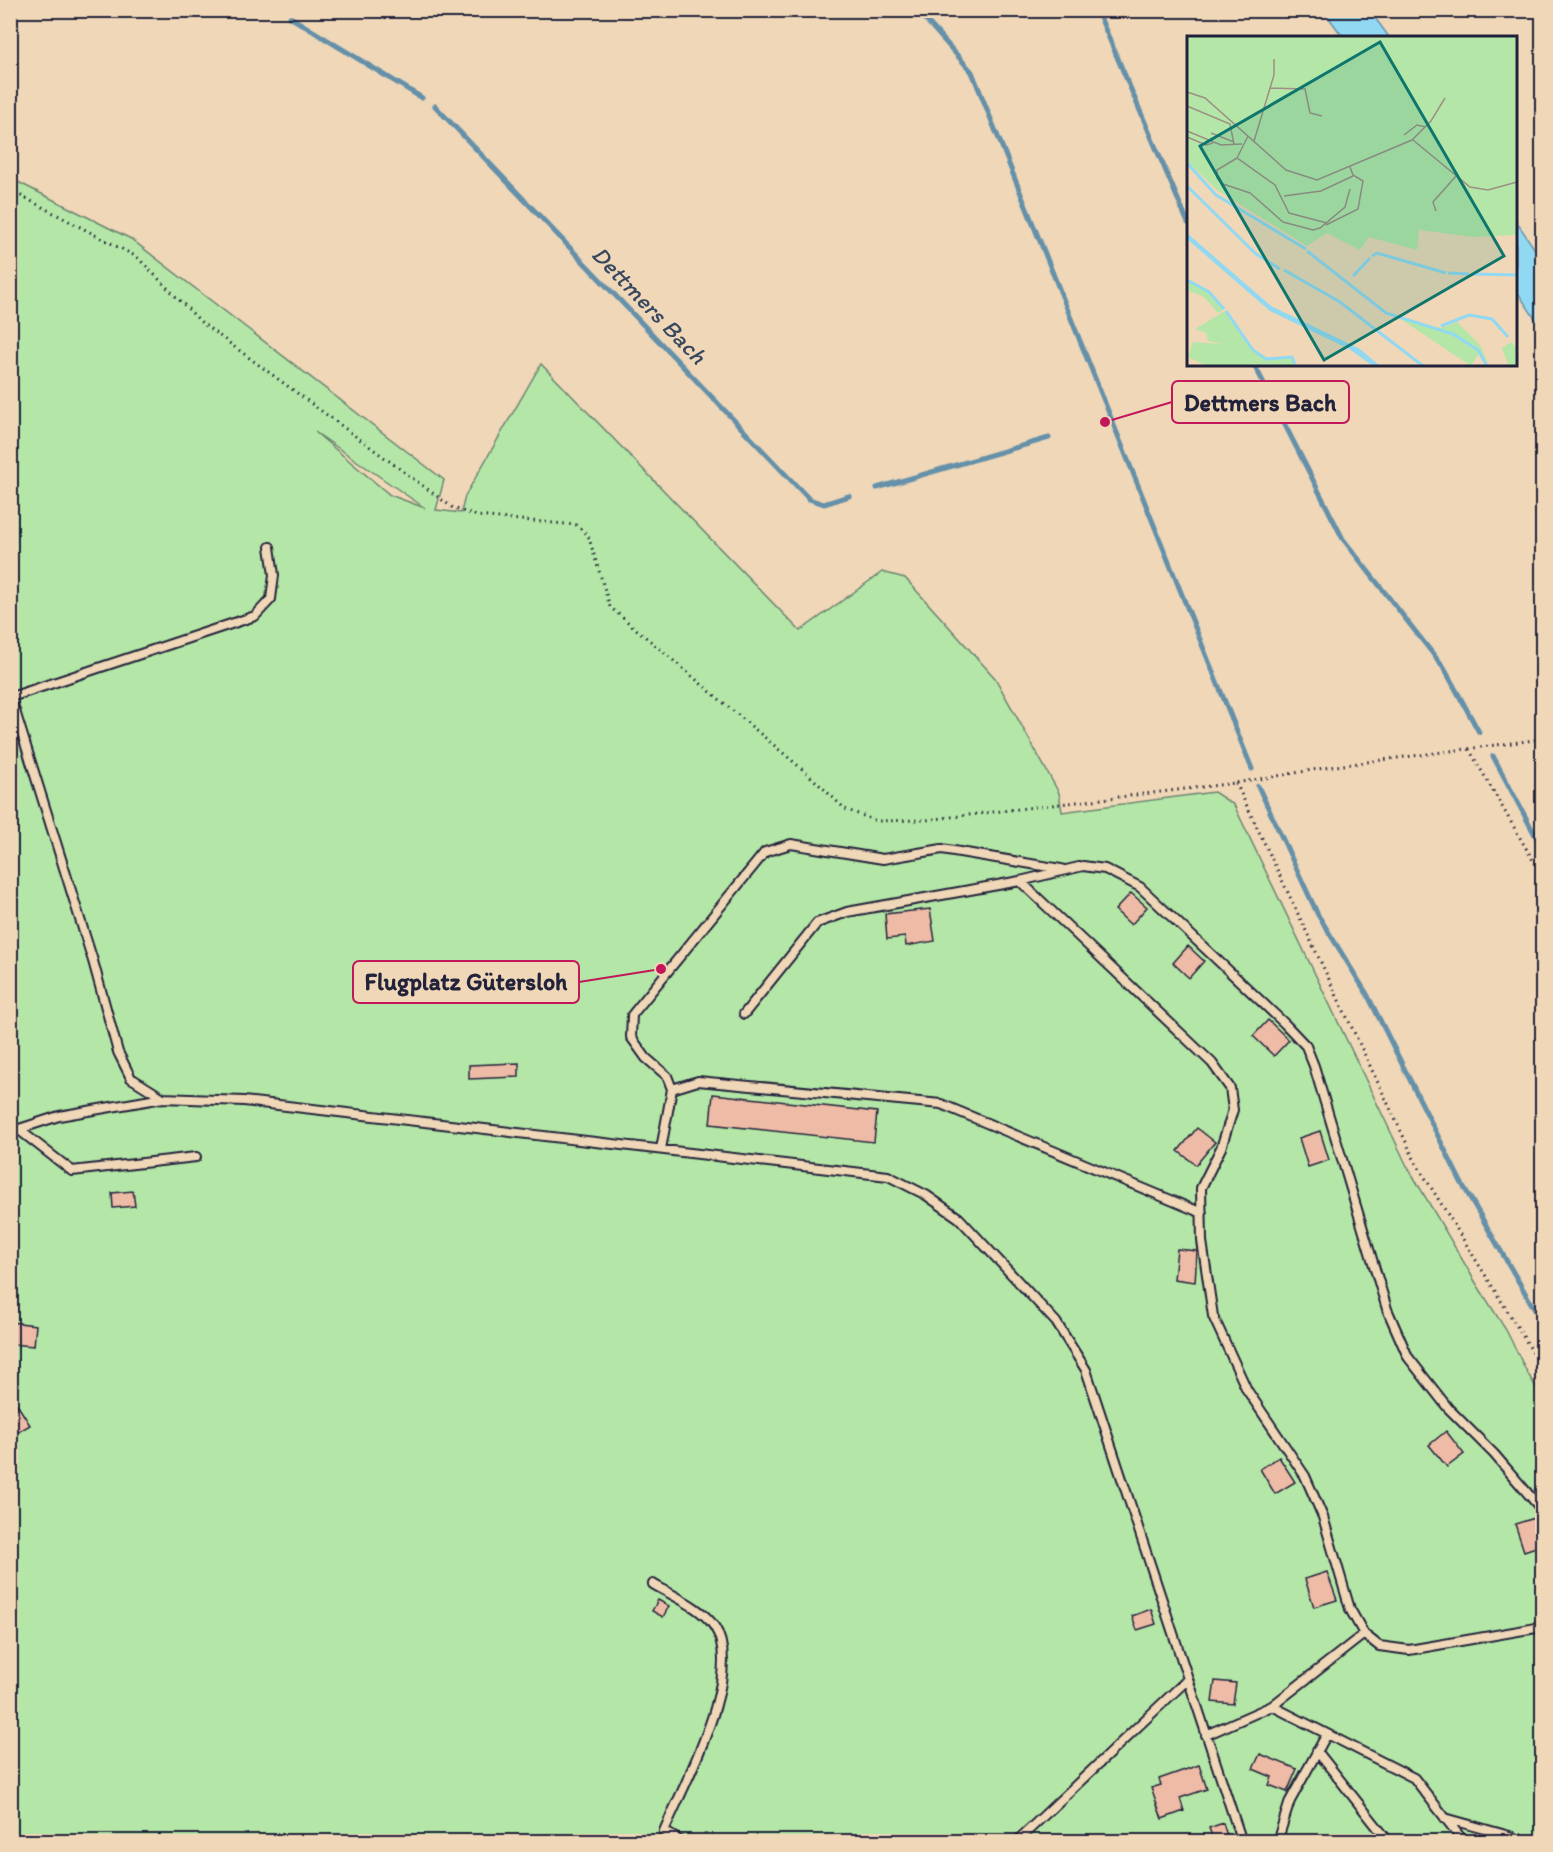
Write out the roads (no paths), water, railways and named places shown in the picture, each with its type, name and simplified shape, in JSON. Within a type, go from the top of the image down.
[{"type":"lane","points":[[163,1098],[130,1078],[118,1052],[93,961],[11,696],[255,616],[271,599],[274,575],[270,547]]},
{"type":"lane","points":[[661,1149],[672,1089],[667,1076],[646,1058],[631,1037],[632,1015],[765,852],[791,844],[882,859],[942,849],[1066,870]]},
{"type":"lane","points":[[744,1014],[817,923],[848,912],[1020,881],[1083,866],[1105,869],[1140,886],[1306,1046],[1387,1309],[1408,1357],[1448,1408],[1494,1454],[1542,1510]]},
{"type":"lane","points":[[1020,881],[1212,1063],[1230,1088],[1233,1110],[1221,1148],[1201,1188],[1202,1241],[1213,1316],[1246,1390],[1305,1476],[1323,1517],[1350,1609],[1364,1634],[1379,1646],[1409,1650],[1536,1628],[1542,1621]]},
{"type":"lane","points":[[672,1089],[698,1081],[941,1104],[1202,1213]]},
{"type":"lane","points":[[14,1130],[59,1116],[163,1098],[244,1101],[888,1176],[926,1196],[959,1218],[1056,1322],[1086,1370],[1242,1842]]},
{"type":"lane","points":[[14,1130],[72,1171],[196,1157]]},
{"type":"lane","points":[[653,1584],[697,1610],[715,1626],[723,1651],[722,1686],[713,1719],[664,1831],[682,1842]]},
{"type":"lane","points":[[1206,1735],[1272,1706],[1364,1634]]},
{"type":"lane","points":[[1016,1842],[1187,1680]]},
{"type":"lane","points":[[1272,1706],[1414,1779],[1464,1842]]},
{"type":"lane","points":[[1277,1842],[1290,1801],[1327,1734]]},
{"type":"lane","points":[[1317,1751],[1389,1842]]},
{"type":"lane","points":[[1445,1818],[1513,1837],[1516,1842]]},
{"type":"water","points":[[1324,11],[1370,11],[1388,36],[1342,36]]},
{"type":"water","points":[[1517,222],[1542,260],[1542,329],[1517,292]]},
{"type":"waterway","points":[[917,10],[972,72],[1252,769]]},
{"type":"waterway","points":[[1097,10],[1187,221]]},
{"type":"waterway","name":"Dettmers Bach","points":[[290,17],[422,98]]},
{"type":"waterway","name":"Dettmers Bach","points":[[435,106],[809,499],[824,504],[849,496]]},
{"type":"waterway","points":[[1255,366],[1343,539],[1444,668],[1479,732]]},
{"type":"waterway","name":"Dettmers Bach","points":[[877,488],[1049,438]]},
{"type":"waterway","points":[[1493,756],[1542,848]]},
{"type":"waterway","points":[[1258,786],[1318,915],[1367,994],[1461,1182],[1542,1322]]},
{"type":"place","name":"Dettmers Bach","points":[[1105,422]]},
{"type":"place","name":"Flugplatz Gütersloh","points":[[661,969]]}]
